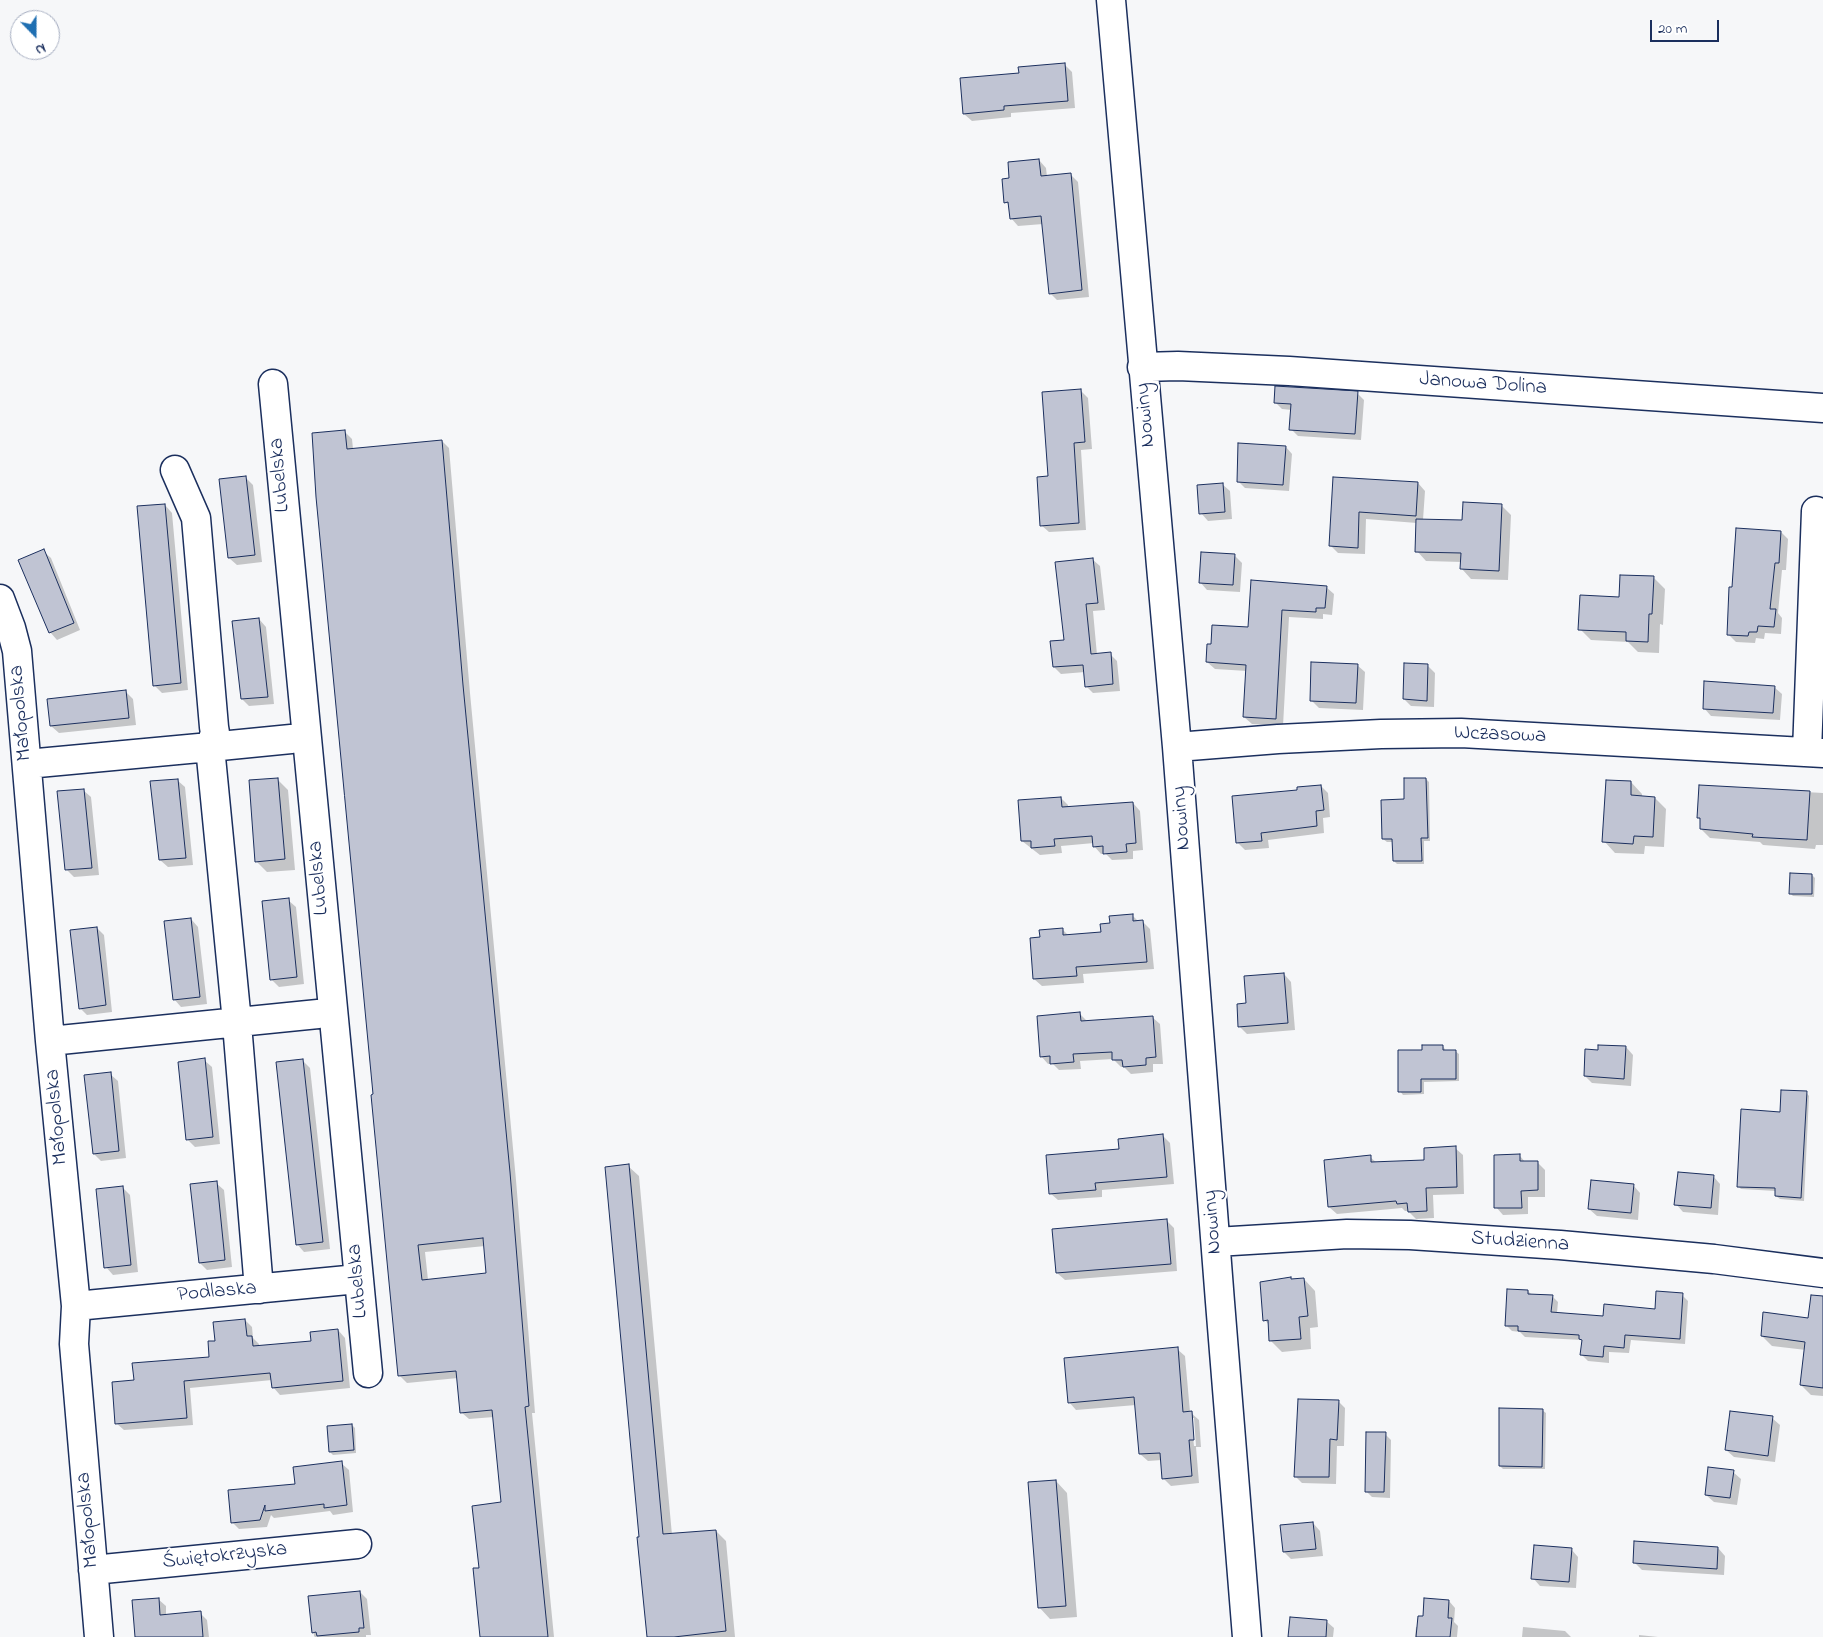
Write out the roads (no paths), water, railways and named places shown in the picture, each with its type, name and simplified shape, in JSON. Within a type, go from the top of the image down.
[{"type":"street","name":"Nowiny","points":[[1111,0],[1142,367],[1178,746],[1220,1302],[1248,1637]]},
{"type":"street","name":"Janowa Dolina","points":[[1142,367],[1178,366],[1289,371],[1823,408]]},
{"type":"street","name":"Lubelska","points":[[273,384],[368,1373]]},
{"type":"street","points":[[175,470],[196,518],[215,733],[210,747],[237,1023],[259,1289]]},
{"type":"street","points":[[1815,753],[1816,511]]},
{"type":"street","name":"Małopolska","points":[[0,599],[17,651],[50,1041],[76,1306],[74,1344],[99,1637]]},
{"type":"street","name":"Wczasowa","points":[[1178,746],[1381,734],[1461,733],[1815,753]]},
{"type":"street","points":[[27,764],[291,739]]},
{"type":"street","points":[[50,1041],[318,1014]]},
{"type":"street","name":"Studzienna","points":[[1216,1242],[1346,1234],[1418,1236],[1554,1244],[1714,1259],[1823,1273]]},
{"type":"street","name":"Podlaska","points":[[76,1306],[358,1279]]},
{"type":"street","name":"Świętokrzyska","points":[[93,1570],[356,1544]]}]
